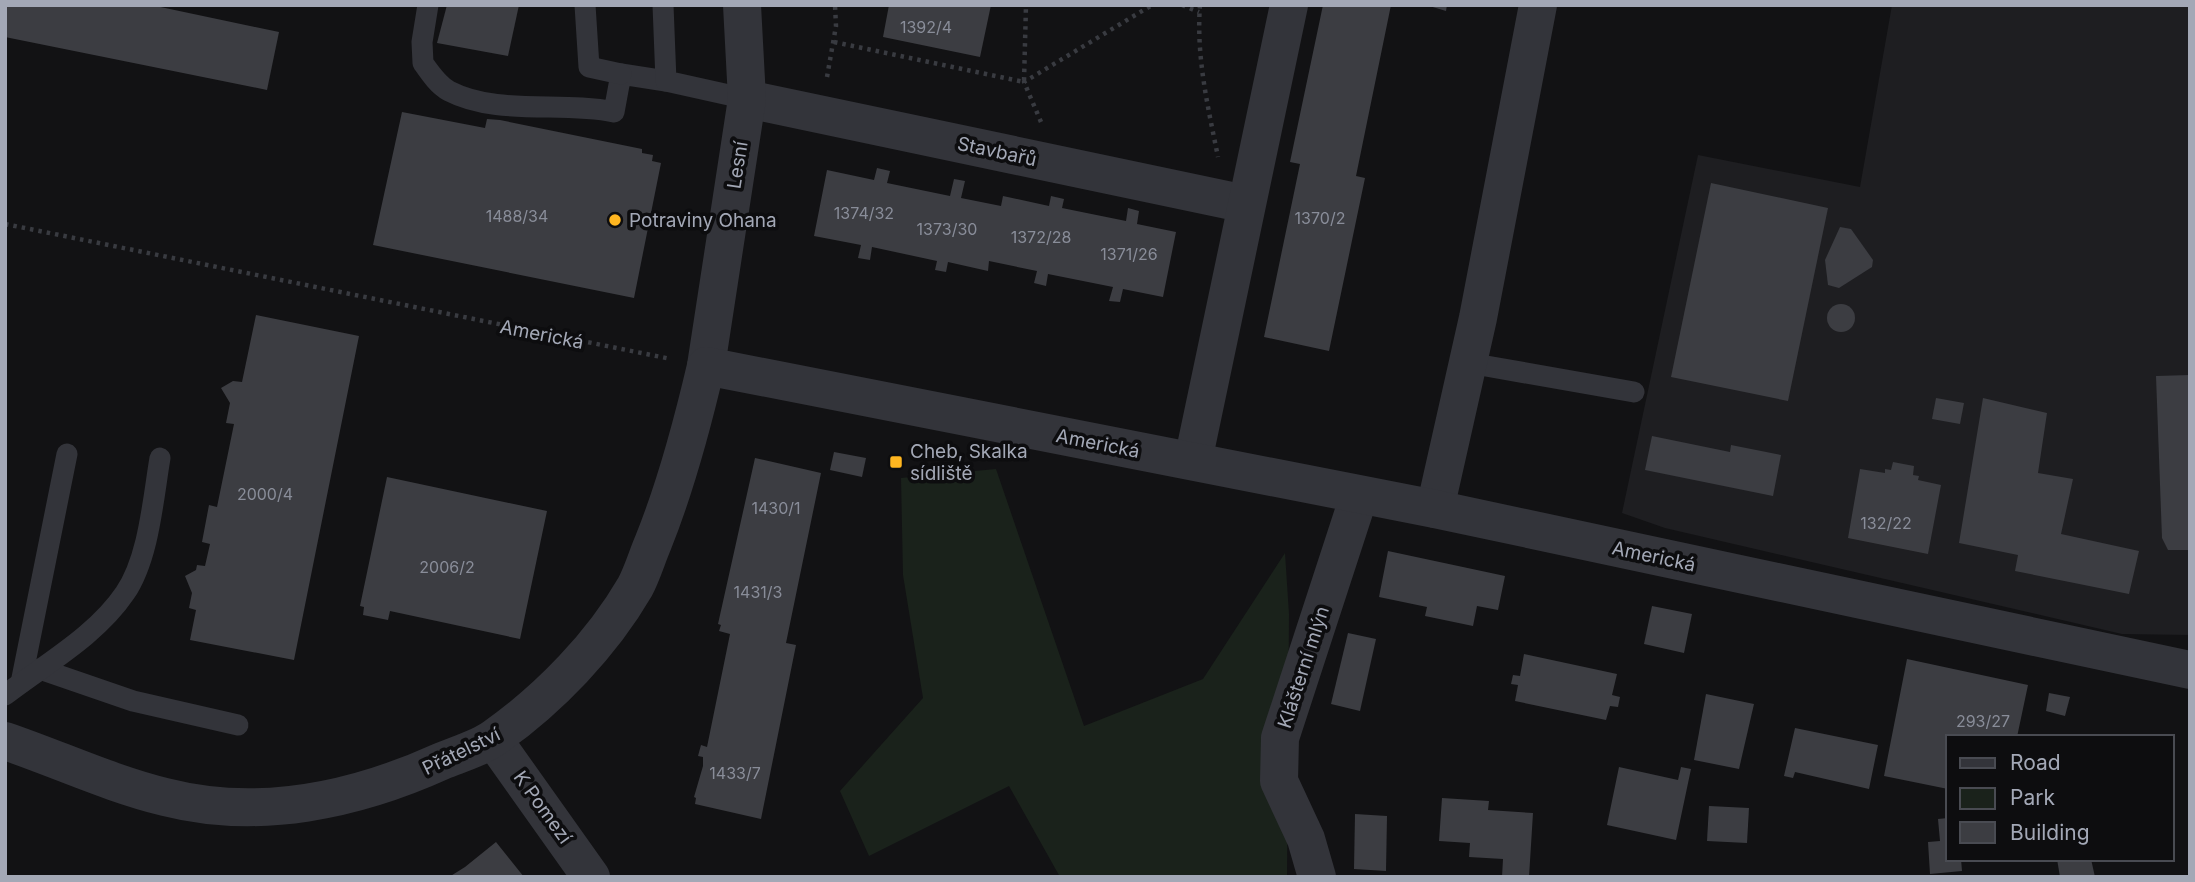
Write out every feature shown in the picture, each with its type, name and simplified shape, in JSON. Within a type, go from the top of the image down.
[{"type":"street","name":"Lesní","points":[[706,366],[747,99],[742,5]]},
{"type":"street","points":[[1193,461],[1236,201],[1289,5]]},
{"type":"street","points":[[1435,509],[1469,363],[1538,5]]},
{"type":"street","name":"Stavbařů","points":[[747,99],[1236,201]]},
{"type":"street","name":"Americká","points":[[706,366],[1435,509],[2190,670]]},
{"type":"street","name":"Přátelství","points":[[5,741],[164,797],[215,805],[257,806],[323,802],[357,794],[392,784],[493,739],[536,704],[594,644],[636,585],[662,519],[706,366]]},
{"type":"street","name":"Klášterní mlýn","points":[[1317,877],[1306,839],[1279,781],[1280,738],[1359,496]]},
{"type":"street","name":"K Pomezí","points":[[493,739],[591,877]]},
{"type":"lane","points":[[428,5],[422,42],[423,63],[448,90],[509,106],[555,105],[614,112],[621,74]]},
{"type":"lane","points":[[585,5],[589,66],[747,99]]},
{"type":"lane","points":[[663,5],[666,81]]},
{"type":"lane","points":[[1469,363],[1634,392]]},
{"type":"lane","points":[[13,689],[67,454]]},
{"type":"lane","points":[[13,689],[96,625],[126,592],[145,544],[160,458]]},
{"type":"lane","points":[[40,669],[133,701],[238,725]]},
{"type":"path","points":[[820,114],[834,41],[835,5]]},
{"type":"path","points":[[1024,82],[1026,5]]},
{"type":"path","points":[[834,41],[1024,82],[1152,5]]},
{"type":"path","points":[[1182,5],[1199,12]]},
{"type":"path","points":[[1200,5],[1203,84],[1236,201]]},
{"type":"path","name":"Americká","points":[[5,224],[706,366]]},
{"type":"shaded area","points":[[1892,5],[2190,5],[2190,635],[2122,634],[1665,528],[1622,513],[1698,155],[1860,187]]},
{"type":"green space","points":[[996,469],[1084,726],[1203,679],[1285,553],[1289,614],[1287,877],[1060,877],[1009,786],[869,856],[840,791],[923,698],[903,575],[901,478]]},
{"type":"building","points":[[5,5],[151,5],[279,32],[267,90],[5,37]]},
{"type":"building","points":[[447,5],[519,5],[508,56],[437,43]]},
{"type":"building","points":[[889,5],[991,5],[980,57],[883,37]]},
{"type":"building","points":[[1323,5],[1391,5],[1356,176],[1365,178],[1329,351],[1264,337],[1300,164],[1290,162]]},
{"type":"building","points":[[1426,5],[1447,5],[1446,11]]},
{"type":"building","points":[[402,112],[485,128],[487,119],[500,120],[642,149],[642,153],[653,155],[652,161],[661,163],[634,298],[373,245]]},
{"type":"building","points":[[877,168],[890,171],[887,183],[950,196],[954,179],[965,181],[961,198],[1001,206],[1003,196],[1049,206],[1051,196],[1064,199],[1062,208],[1126,221],[1128,208],[1139,211],[1137,224],[1176,232],[1163,297],[1123,289],[1120,302],[1109,301],[1113,287],[1048,274],[1046,286],[1034,283],[1037,271],[989,261],[988,271],[948,262],[946,272],[935,270],[937,261],[872,247],[870,260],[858,258],[861,245],[814,236],[827,170],[874,180]]},
{"type":"building","points":[[1711,183],[1828,208],[1788,401],[1671,377]]},
{"type":"building","points":[[1840,227],[1851,229],[1873,260],[1872,267],[1839,288],[1828,285],[1825,260]]},
{"type":"building","points":[[1841,304],[1851,308],[1855,318],[1851,328],[1841,332],[1831,328],[1827,318],[1831,308]]},
{"type":"building","points":[[256,315],[359,336],[294,660],[190,640],[196,610],[189,608],[192,593],[185,576],[196,570],[197,565],[205,566],[210,544],[202,542],[209,505],[217,507],[234,424],[226,423],[230,403],[221,388],[233,381],[242,382]]},
{"type":"building","points":[[2190,375],[2190,550],[2168,550],[2162,538],[2156,376]]},
{"type":"building","points":[[1936,398],[1964,403],[1960,424],[1932,419]]},
{"type":"building","points":[[1983,398],[2047,413],[2038,473],[2073,479],[2061,534],[2139,551],[2129,594],[2015,571],[2018,555],[1959,543]]},
{"type":"building","points":[[1652,436],[1730,452],[1731,445],[1781,455],[1773,496],[1645,470]]},
{"type":"building","points":[[834,452],[866,458],[862,477],[830,470]]},
{"type":"building","points":[[755,458],[821,473],[786,643],[796,645],[761,819],[695,804],[694,797],[703,766],[703,757],[698,756],[701,745],[707,747],[730,634],[719,631],[721,625],[718,624]]},
{"type":"building","points":[[1893,462],[1914,466],[1913,475],[1919,476],[1918,480],[1941,485],[1928,554],[1848,538],[1860,469],[1885,473],[1885,469],[1891,470]]},
{"type":"building","points":[[387,477],[547,511],[520,639],[390,611],[388,620],[363,615],[364,607],[360,606]]},
{"type":"building","points":[[1388,551],[1505,576],[1498,610],[1477,606],[1473,626],[1425,616],[1427,607],[1379,597]]},
{"type":"building","points":[[1652,606],[1692,614],[1684,653],[1644,644]]},
{"type":"building","points":[[1348,633],[1376,639],[1360,711],[1331,704]]},
{"type":"building","points":[[1524,654],[1617,674],[1612,695],[1620,697],[1618,707],[1610,706],[1606,720],[1515,701],[1518,685],[1511,684],[1513,675],[1520,676]]},
{"type":"building","points":[[1907,659],[2028,685],[2017,735],[1946,735],[1946,789],[1884,776]]},
{"type":"building","points":[[2049,693],[2070,697],[2065,716],[2046,711]]},
{"type":"building","points":[[1706,694],[1754,704],[1739,769],[1694,760]]},
{"type":"building","points":[[1795,728],[1878,745],[1869,789],[1795,772],[1793,778],[1784,776]]},
{"type":"building","points":[[1619,767],[1678,780],[1681,767],[1691,769],[1676,840],[1607,825]]},
{"type":"building","points":[[1442,798],[1489,801],[1488,810],[1533,813],[1529,877],[1502,877],[1503,859],[1469,857],[1470,843],[1439,841]]},
{"type":"building","points":[[1709,806],[1749,808],[1747,843],[1707,841]]},
{"type":"building","points":[[1355,814],[1387,816],[1386,871],[1354,869]]},
{"type":"building","points":[[1946,818],[1946,861],[1961,861],[1962,871],[1930,874],[1928,842],[1940,841],[1938,819]]},
{"type":"building","points":[[496,842],[524,877],[449,877],[465,867]]},
{"type":"building","points":[[2057,861],[2091,861],[2095,877],[2060,877]]},
{"type":"place","name":"Potraviny Ohana","points":[[615,220]]},
{"type":"place","name":"Cheb, Skalka sídliště","points":[[896,462]]}]
